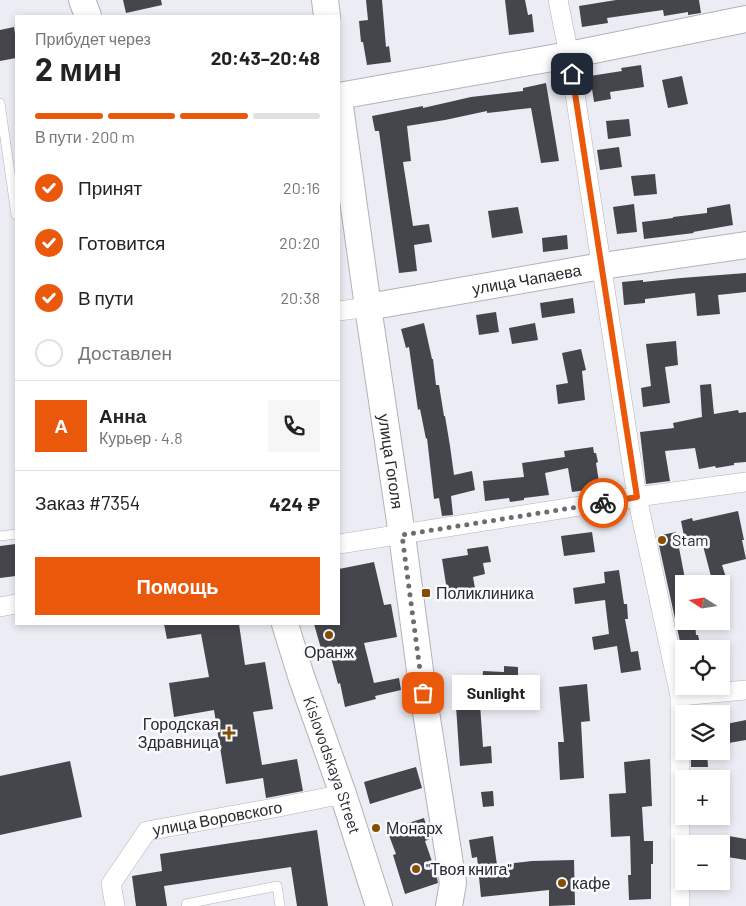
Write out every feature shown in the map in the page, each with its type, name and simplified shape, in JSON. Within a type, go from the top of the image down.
[{"type":"street","points":[[82,0],[88,15]]},
{"type":"street","points":[[325,0],[327,15]]},
{"type":"street","points":[[558,0],[602,266],[637,497],[680,696],[680,906]]},
{"type":"street","points":[[340,97],[568,55],[746,19]]},
{"type":"street","name":"улица Гоголя","points":[[340,104],[451,894],[436,906]]},
{"type":"street","name":"улица Чапаева","points":[[340,311],[602,266],[746,245]]},
{"type":"street","points":[[340,544],[637,497],[746,482]]},
{"type":"street","points":[[0,607],[15,604]]},
{"type":"street","name":"Kislovodskaya Street","points":[[285,625],[300,676],[382,904]]},
{"type":"street","points":[[680,696],[746,690]]},
{"type":"street","name":"улица Воровского","points":[[115,906],[112,884],[147,831],[343,794]]},
{"type":"lane","points":[[0,102],[15,201]]},
{"type":"lane","points":[[0,536],[15,534]]},
{"type":"lane","points":[[186,904],[277,886],[280,906]]},
{"type":"building","points":[[123,0],[161,0],[162,5],[126,13]]},
{"type":"building","points":[[366,0],[382,0],[386,47],[389,46],[391,62],[367,65],[363,42],[361,42],[359,21],[368,20]]},
{"type":"building","points":[[505,0],[525,0],[528,15],[532,14],[534,32],[509,35]]},
{"type":"building","points":[[616,0],[699,0],[701,13],[688,15],[688,12],[664,16],[663,10],[607,18],[608,23],[582,27],[579,6]]},
{"type":"building","points":[[14,27],[15,58],[0,61],[0,30]]},
{"type":"building","points":[[641,65],[644,87],[610,92],[611,99],[594,102],[590,76],[622,71],[621,68]]},
{"type":"building","points":[[682,76],[688,104],[668,108],[662,80]]},
{"type":"building","points":[[546,83],[559,161],[541,163],[531,108],[487,113],[487,111],[407,126],[411,161],[403,162],[413,226],[429,224],[432,242],[414,245],[417,271],[399,273],[379,131],[375,131],[372,116],[423,106],[423,108],[471,97],[523,91],[523,88]]},
{"type":"building","points":[[629,119],[631,136],[608,139],[606,121]]},
{"type":"building","points":[[619,147],[622,167],[600,170],[597,150]]},
{"type":"building","points":[[655,174],[657,194],[634,196],[631,176]]},
{"type":"building","points":[[634,204],[637,232],[617,234],[613,207]]},
{"type":"building","points":[[730,204],[733,225],[694,233],[644,239],[642,222],[707,213],[707,208]]},
{"type":"building","points":[[518,207],[523,233],[492,238],[488,211]]},
{"type":"building","points":[[567,235],[568,249],[543,252],[542,238]]},
{"type":"building","points":[[746,273],[746,292],[718,295],[720,314],[697,316],[695,293],[645,299],[645,303],[624,305],[622,282],[643,280],[643,282]]},
{"type":"building","points":[[573,298],[575,313],[542,318],[540,303]]},
{"type":"building","points":[[496,312],[499,332],[479,335],[476,315]]},
{"type":"building","points":[[424,323],[433,359],[436,385],[439,385],[454,475],[472,471],[475,490],[451,496],[453,515],[442,516],[439,498],[434,499],[427,438],[420,409],[418,410],[409,347],[406,348],[401,329]]},
{"type":"building","points":[[535,323],[538,340],[512,344],[509,328]]},
{"type":"building","points":[[676,341],[678,365],[665,367],[670,403],[643,407],[641,388],[651,386],[646,344]]},
{"type":"building","points":[[581,349],[586,370],[582,371],[585,400],[558,404],[556,385],[568,383],[562,353]]},
{"type":"building","points":[[711,384],[714,414],[738,410],[739,413],[746,412],[746,462],[716,468],[715,466],[699,469],[695,448],[665,451],[670,481],[646,484],[640,432],[674,428],[673,423],[702,417],[700,385]]},
{"type":"building","points":[[593,447],[598,462],[596,463],[600,488],[572,492],[568,468],[545,473],[549,495],[510,502],[509,498],[485,501],[483,481],[524,477],[522,463],[565,457],[564,451]]},
{"type":"building","points":[[738,511],[746,559],[722,565],[725,575],[711,575],[701,538],[685,541],[681,521],[692,518],[693,521]]},
{"type":"building","points":[[592,532],[595,552],[564,556],[561,536]]},
{"type":"building","points":[[676,532],[684,575],[675,575],[675,619],[657,536]]},
{"type":"building","points":[[15,544],[15,576],[0,578],[0,546]]},
{"type":"building","points":[[488,546],[491,562],[483,563],[485,574],[473,577],[476,594],[448,597],[442,559],[468,555],[467,549]]},
{"type":"building","points":[[374,562],[384,605],[391,604],[397,637],[364,643],[374,683],[399,678],[401,690],[375,696],[376,699],[345,707],[340,683],[338,684],[329,650],[322,652],[314,625],[340,625],[340,569]]},
{"type":"building","points":[[619,570],[624,604],[627,604],[628,619],[625,619],[631,652],[638,651],[641,670],[621,673],[617,646],[594,650],[592,637],[609,634],[605,600],[575,604],[573,588],[605,583],[604,572]]},
{"type":"building","points":[[164,625],[239,625],[245,665],[265,662],[273,709],[253,712],[262,765],[297,759],[303,791],[266,798],[263,778],[226,784],[214,710],[174,717],[169,683],[209,677],[201,634],[167,639]]},
{"type":"building","points":[[677,630],[696,630],[699,640],[680,640]]},
{"type":"building","points":[[504,666],[518,667],[518,685],[482,684],[483,671],[504,672]]},
{"type":"building","points":[[587,684],[590,721],[581,722],[584,778],[560,780],[558,742],[564,742],[559,687]]},
{"type":"building","points":[[480,704],[483,747],[491,746],[492,763],[460,766],[456,706]]},
{"type":"building","points":[[746,720],[746,740],[730,743],[730,723]]},
{"type":"building","points":[[650,759],[652,806],[642,807],[644,841],[653,841],[651,899],[629,900],[628,875],[631,875],[630,836],[611,837],[609,794],[626,793],[624,762]]},
{"type":"building","points":[[691,760],[708,760],[708,767],[691,767]]},
{"type":"building","points":[[70,761],[82,817],[0,835],[0,776]]},
{"type":"building","points":[[416,767],[422,788],[370,804],[364,782]]},
{"type":"building","points":[[493,791],[494,806],[483,807],[481,792]]},
{"type":"building","name":"\"Твоя книга\"","points":[[424,818],[430,839],[425,841],[438,883],[405,894],[393,855],[396,854],[387,830]]},
{"type":"building","points":[[317,830],[328,906],[297,906],[291,867],[164,886],[167,906],[136,906],[132,876],[162,871],[160,854]]},
{"type":"building","points":[[493,836],[497,865],[532,861],[574,860],[575,905],[549,906],[549,890],[481,897],[477,857],[472,858],[469,840]]},
{"type":"building","points":[[730,836],[746,839],[746,860],[730,857]]},
{"type":"way so far","points":[[423,693],[402,535],[603,503]]},
{"type":"place","name":"Stam","points":[[662,540]]},
{"type":"place","name":"Поликлиника","points":[[426,593]]},
{"type":"place","name":"Оранж","points":[[329,635]]},
{"type":"place","name":"Sunlight","points":[[423,693]]},
{"type":"place","name":"Городская Здравница","points":[[229,733]]},
{"type":"place","name":"Монарх","points":[[376,828]]},
{"type":"place","name":"\"Твоя книга\"","points":[[416,869]]},
{"type":"place","name":"кафе","points":[[562,883]]},
{"type":"route","points":[[572,74],[637,497],[603,503]]}]
